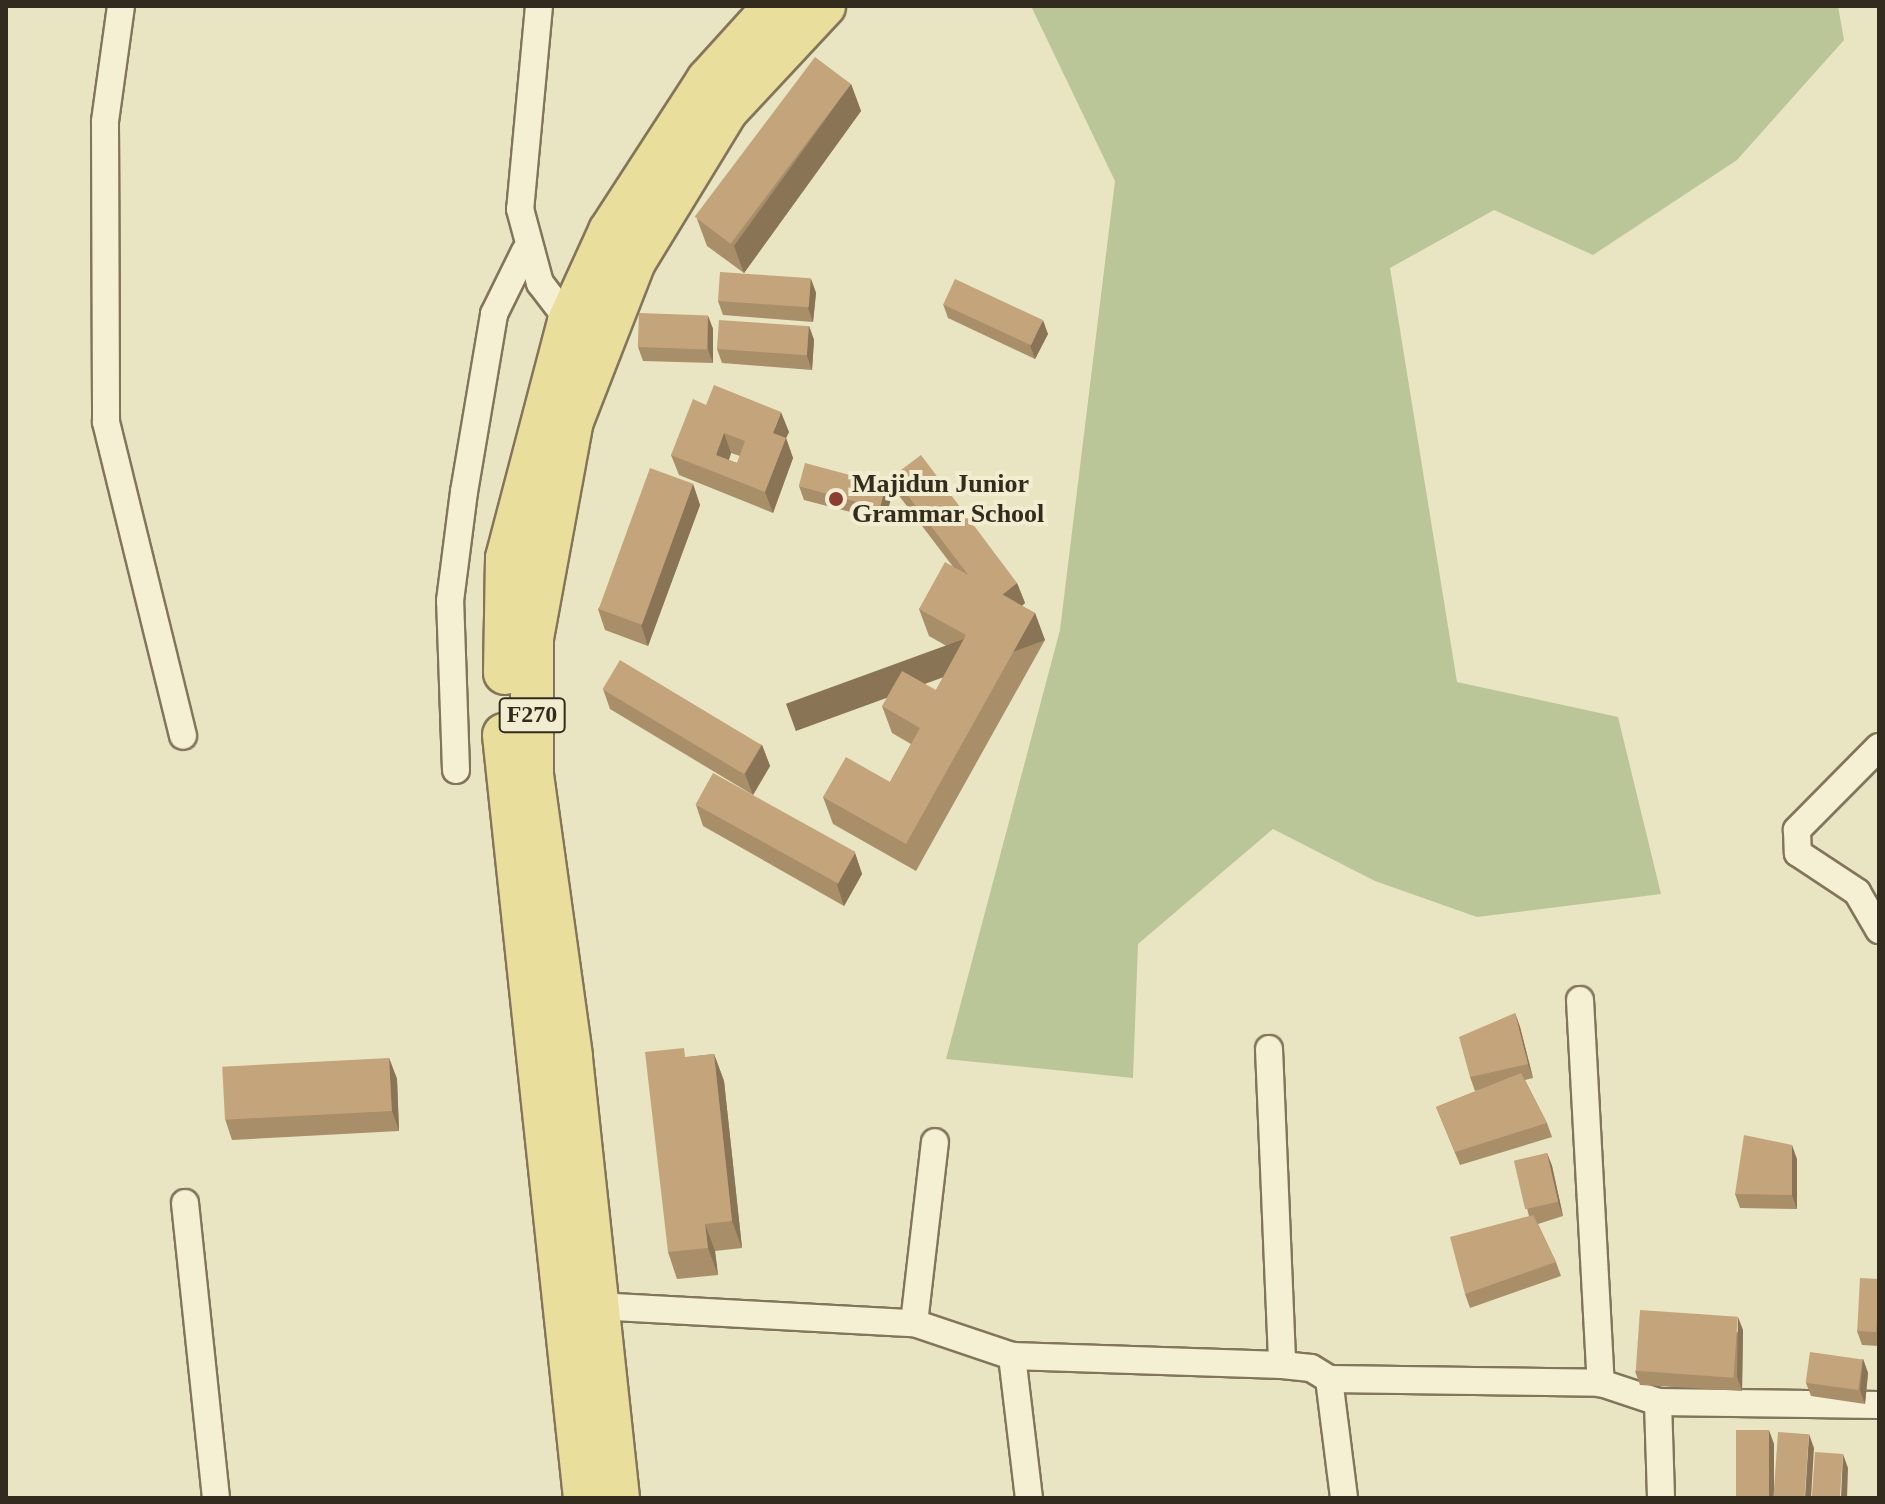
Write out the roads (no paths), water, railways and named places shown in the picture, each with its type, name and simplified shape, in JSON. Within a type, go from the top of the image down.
[{"type":"main road","name":"F270","points":[[618,1498],[595,1306],[503,778],[507,558],[569,321],[610,231],[708,80],[775,6]]},
{"type":"main road","name":"F270","points":[[585,1498],[532,760],[532,638],[569,435],[634,262],[726,111],[824,6]]},
{"type":"street","points":[[121,6],[105,122],[106,422],[183,736]]},
{"type":"street","points":[[539,6],[520,209],[525,251],[569,321]]},
{"type":"street","points":[[456,770],[450,601],[464,492],[494,314],[525,251]]},
{"type":"street","points":[[1879,747],[1797,830],[1798,853],[1857,892],[1879,930]]},
{"type":"street","points":[[1580,1000],[1601,1383]]},
{"type":"street","points":[[1269,1049],[1282,1365]]},
{"type":"street","points":[[914,1323],[935,1142]]},
{"type":"street","points":[[185,1203],[216,1498]]},
{"type":"street","points":[[595,1306],[914,1323],[1012,1356],[1282,1365],[1311,1368],[1329,1379],[1601,1383],[1658,1402],[1879,1405]]},
{"type":"street","points":[[1012,1356],[1029,1498]]},
{"type":"street","points":[[1329,1379],[1344,1498]]},
{"type":"street","points":[[1658,1402],[1661,1498]]},
{"type":"place","name":"Majidun Junior Grammar School","points":[[836,499]]}]
